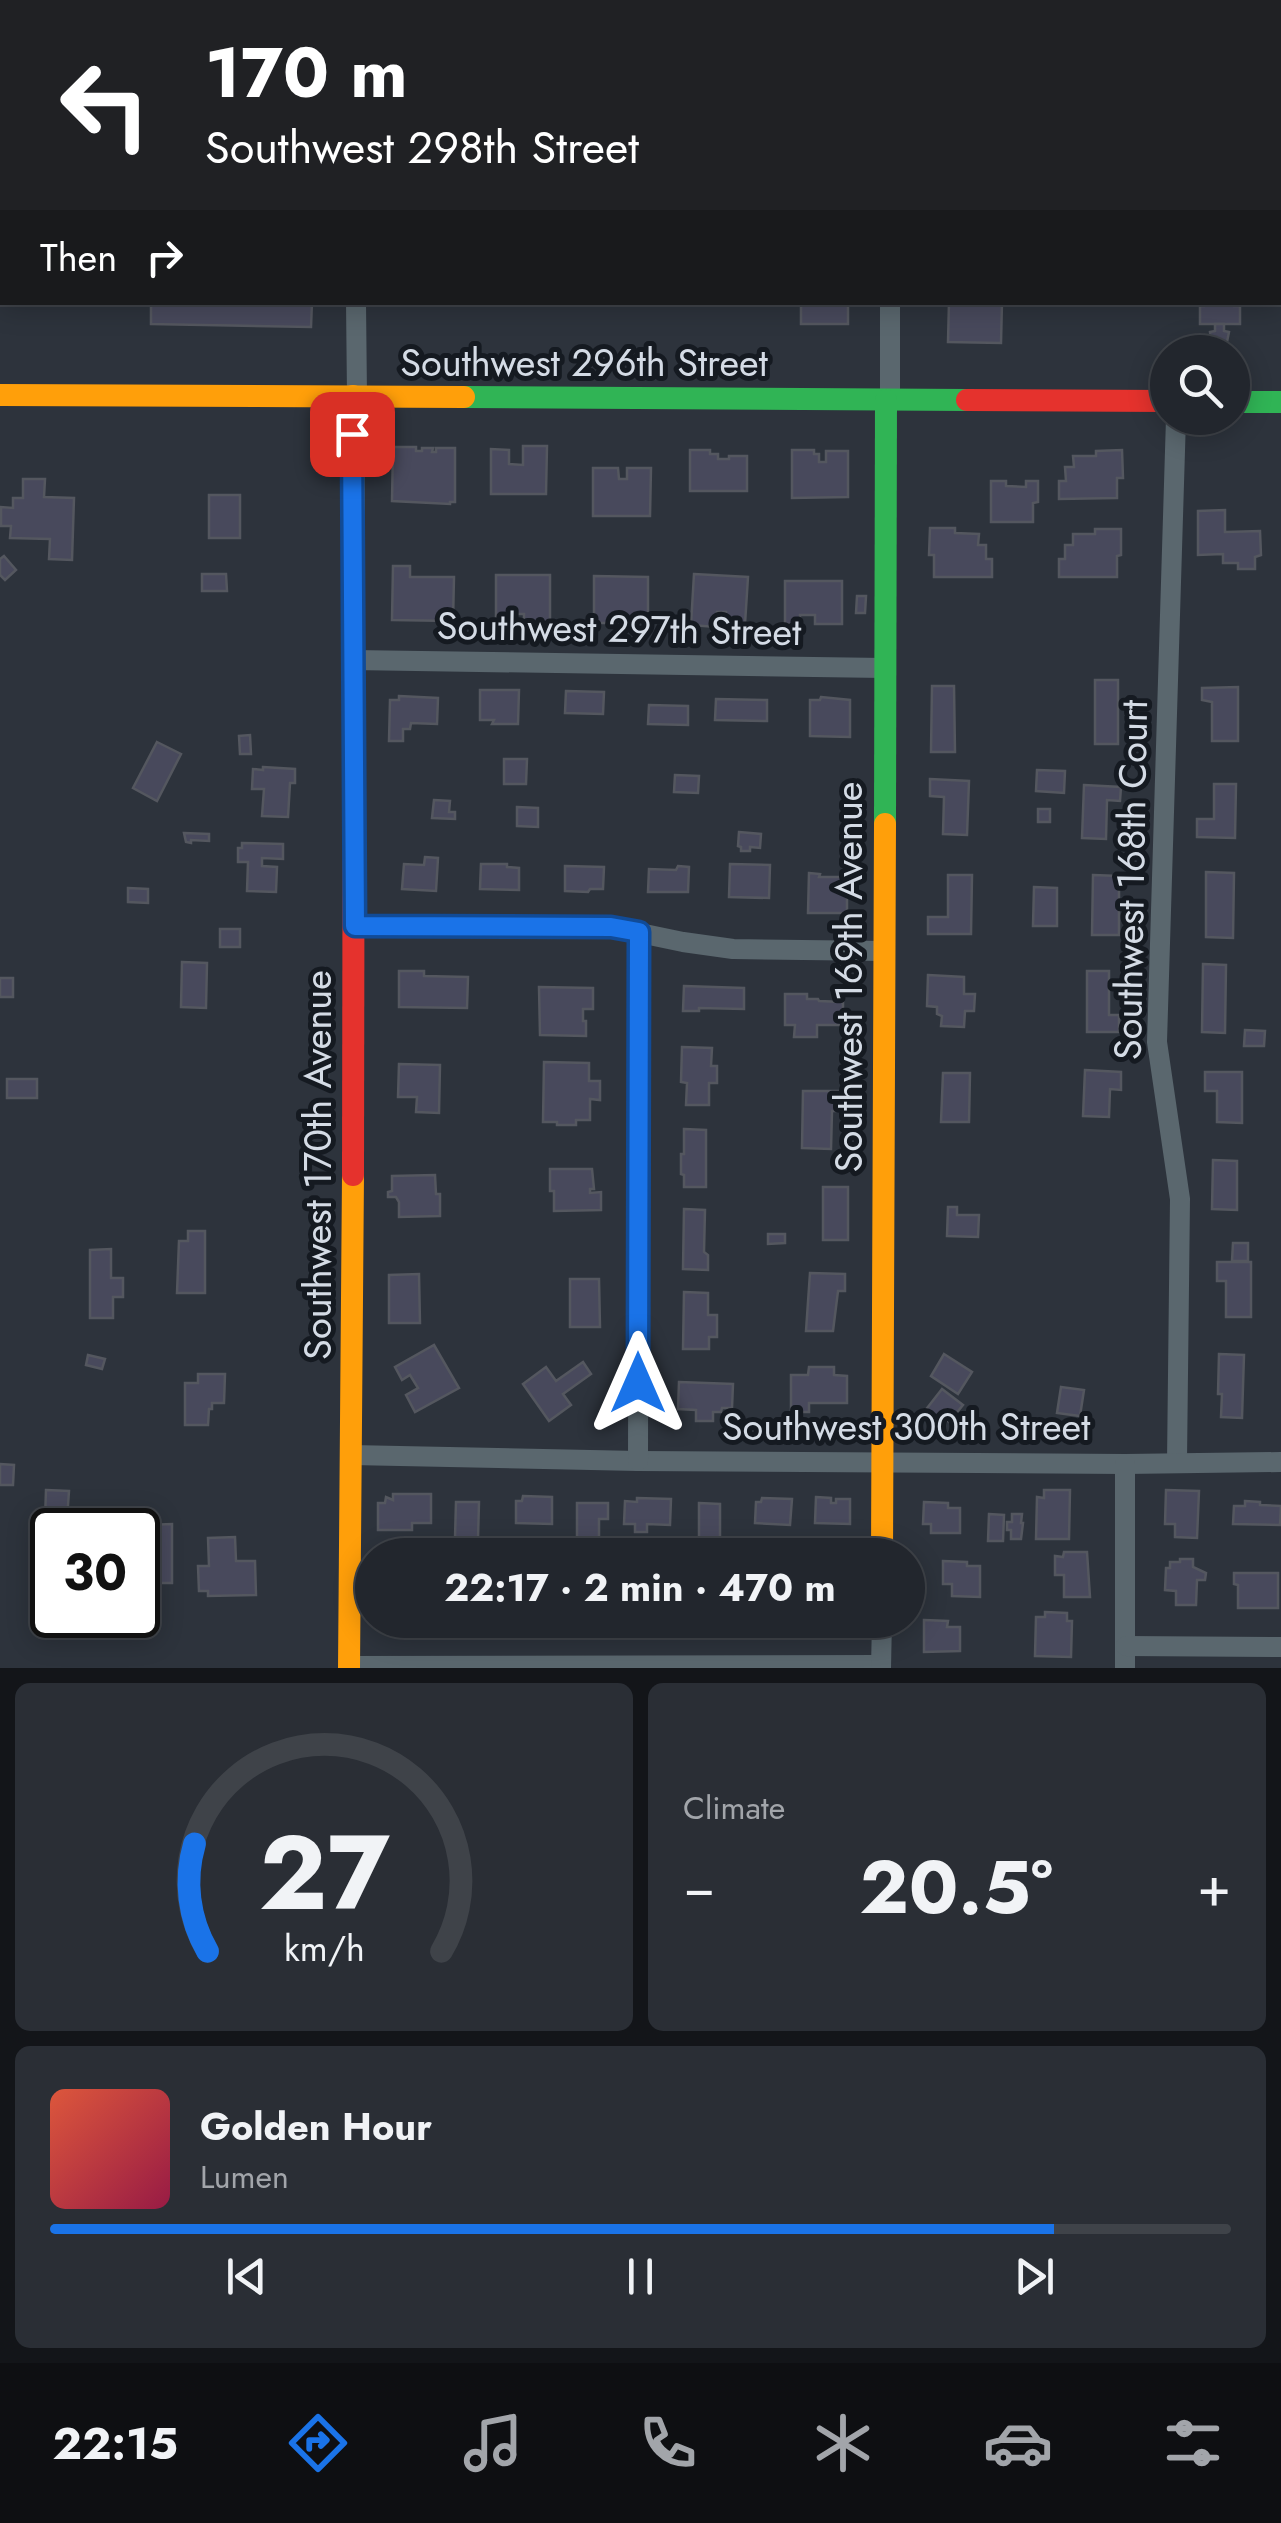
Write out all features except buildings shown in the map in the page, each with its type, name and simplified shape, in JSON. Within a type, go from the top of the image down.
[{"type":"street","name":"Southwest 170th Avenue","points":[[349,1667],[356,305]]},
{"type":"street","name":"Southwest 169th Avenue","points":[[882,1538],[884,668],[890,305]]},
{"type":"street","name":"Southwest 296th Street","points":[[0,394],[1150,401]]},
{"type":"street","points":[[1250,402],[1281,402]]},
{"type":"street","name":"Southwest 168th Court","points":[[1176,435],[1158,1042],[1180,1199],[1177,1462]]},
{"type":"street","name":"Southwest 297th Street","points":[[352,660],[884,668]]},
{"type":"street","points":[[355,926],[611,927],[733,949],[884,952]]},
{"type":"street","points":[[638,1461],[639,932]]},
{"type":"street","name":"Southwest 300th Street","points":[[351,1455],[638,1461],[1281,1462]]},
{"type":"street","points":[[1125,1464],[1125,1668]]},
{"type":"street","points":[[349,1667],[881,1667],[882,1638]]},
{"type":"street","points":[[1126,1646],[1281,1647]]},
{"type":"traffic: fast","points":[[464,397],[967,400]]},
{"type":"traffic: fast","points":[[885,824],[886,400]]},
{"type":"traffic: fast","points":[[1250,402],[1281,402]]},
{"type":"traffic: slow","points":[[0,395],[464,397]]},
{"type":"traffic: slow","points":[[353,396],[354,587]]},
{"type":"traffic: slow","points":[[882,1538],[885,824]]},
{"type":"traffic: slow","points":[[349,1668],[353,1175]]},
{"type":"traffic: jam","points":[[967,400],[1150,401]]},
{"type":"traffic: jam","points":[[353,1175],[354,587]]},
{"type":"route","points":[[352,434],[355,926],[611,927],[639,932],[638,1383]]}]
